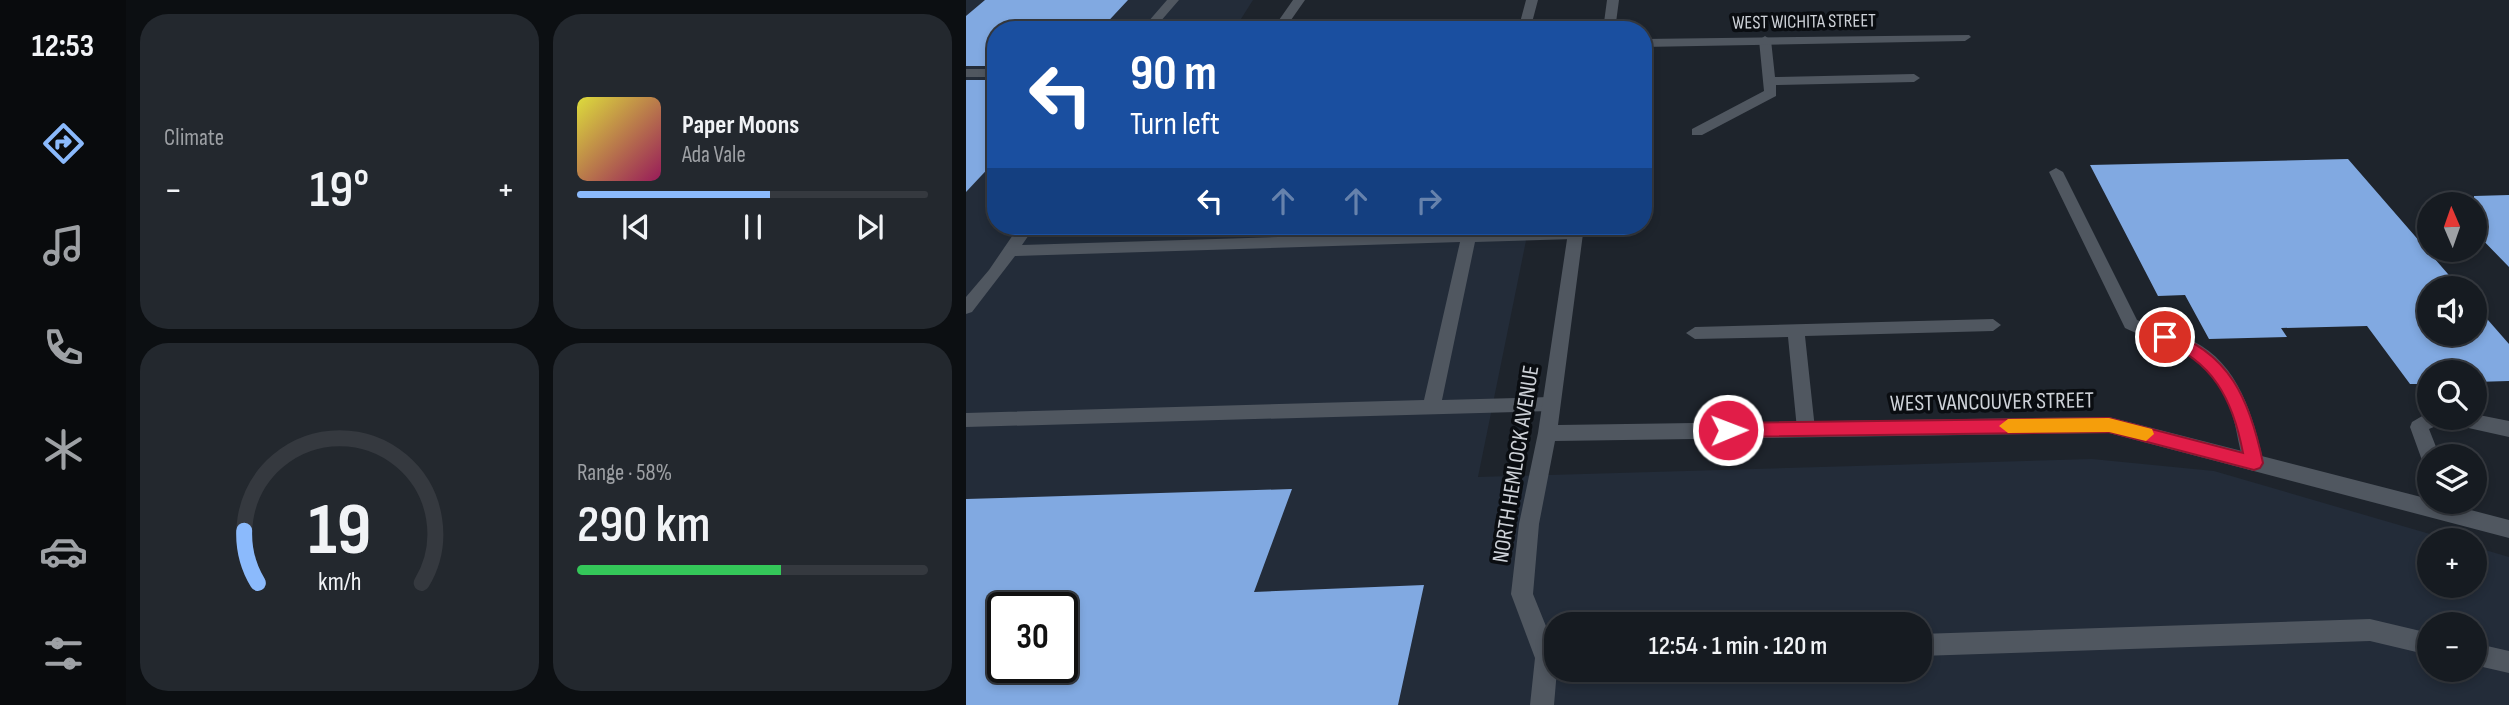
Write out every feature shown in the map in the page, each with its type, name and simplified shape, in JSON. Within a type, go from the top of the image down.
[{"type":"street","points":[[1155,21],[1173,0]]},
{"type":"street","points":[[1282,21],[1299,0]]},
{"type":"street","points":[[1526,21],[1532,0]]},
{"type":"street","points":[[1610,21],[1613,0]]},
{"type":"street","name":"WEST WICHITA STREET","points":[[1652,43],[1965,37]]},
{"type":"street","points":[[1697,132],[1771,93],[1765,40]]},
{"type":"street","points":[[966,73],[987,73]]},
{"type":"street","points":[[1770,81],[1914,78]]},
{"type":"street","points":[[2056,172],[2131,324],[2188,345],[2224,377],[2246,422],[2254,463]]},
{"type":"street","points":[[966,308],[1021,235]]},
{"type":"street","points":[[1010,251],[1487,235]]},
{"type":"street","name":"NORTH HEMLOCK AVENUE","points":[[1544,643],[1522,594],[1529,524],[1547,433],[1574,235]]},
{"type":"street","points":[[1431,408],[1469,236]]},
{"type":"street","points":[[1695,333],[1993,325]]},
{"type":"street","points":[[1796,330],[1806,429]]},
{"type":"street","points":[[966,420],[1550,404]]},
{"type":"street","name":"WEST VANCOUVER STREET","points":[[1547,433],[2109,425],[2254,463],[2417,500]]},
{"type":"street","points":[[2487,425],[2509,429]]},
{"type":"street","name":"WEST VANCOUVER STREET","points":[[2467,514],[2509,529]]},
{"type":"street","points":[[1932,645],[2370,630],[2417,641]]},
{"type":"street","points":[[2487,657],[2509,662]]},
{"type":"street","name":"NORTH HEMLOCK AVENUE","points":[[1542,705],[1546,682]]},
{"type":"shaded area","points":[[966,0],[1253,0],[1240,21],[987,21],[987,235],[1527,235],[1478,477],[2092,459],[2214,471],[2417,530],[2417,598],[2487,598],[2487,551],[2509,557],[2509,705],[966,705]]},
{"type":"building","points":[[985,0],[1128,0],[1108,21],[987,21],[987,66],[966,66],[966,16]]},
{"type":"building","points":[[966,80],[987,80],[987,170],[966,192]]},
{"type":"building","points":[[2348,159],[2417,238],[2417,262],[2438,262],[2450,276],[2417,276],[2417,346],[2487,346],[2487,319],[2509,344],[2509,381],[2487,382],[2487,360],[2417,360],[2417,384],[2410,384],[2367,326],[2281,328],[2287,337],[2209,339],[2185,295],[2158,296],[2090,165]]},
{"type":"building","points":[[2509,195],[2509,267],[2487,244],[2487,196]]},
{"type":"building","points":[[1292,489],[1254,592],[1424,585],[1398,705],[966,705],[966,499]]},
{"type":"slow traffic","points":[[2008,426],[2109,425],[2146,434]]},
{"type":"route","points":[[1728,430],[2109,425],[2254,463],[2246,422],[2224,377],[2188,345],[2165,337]]}]
